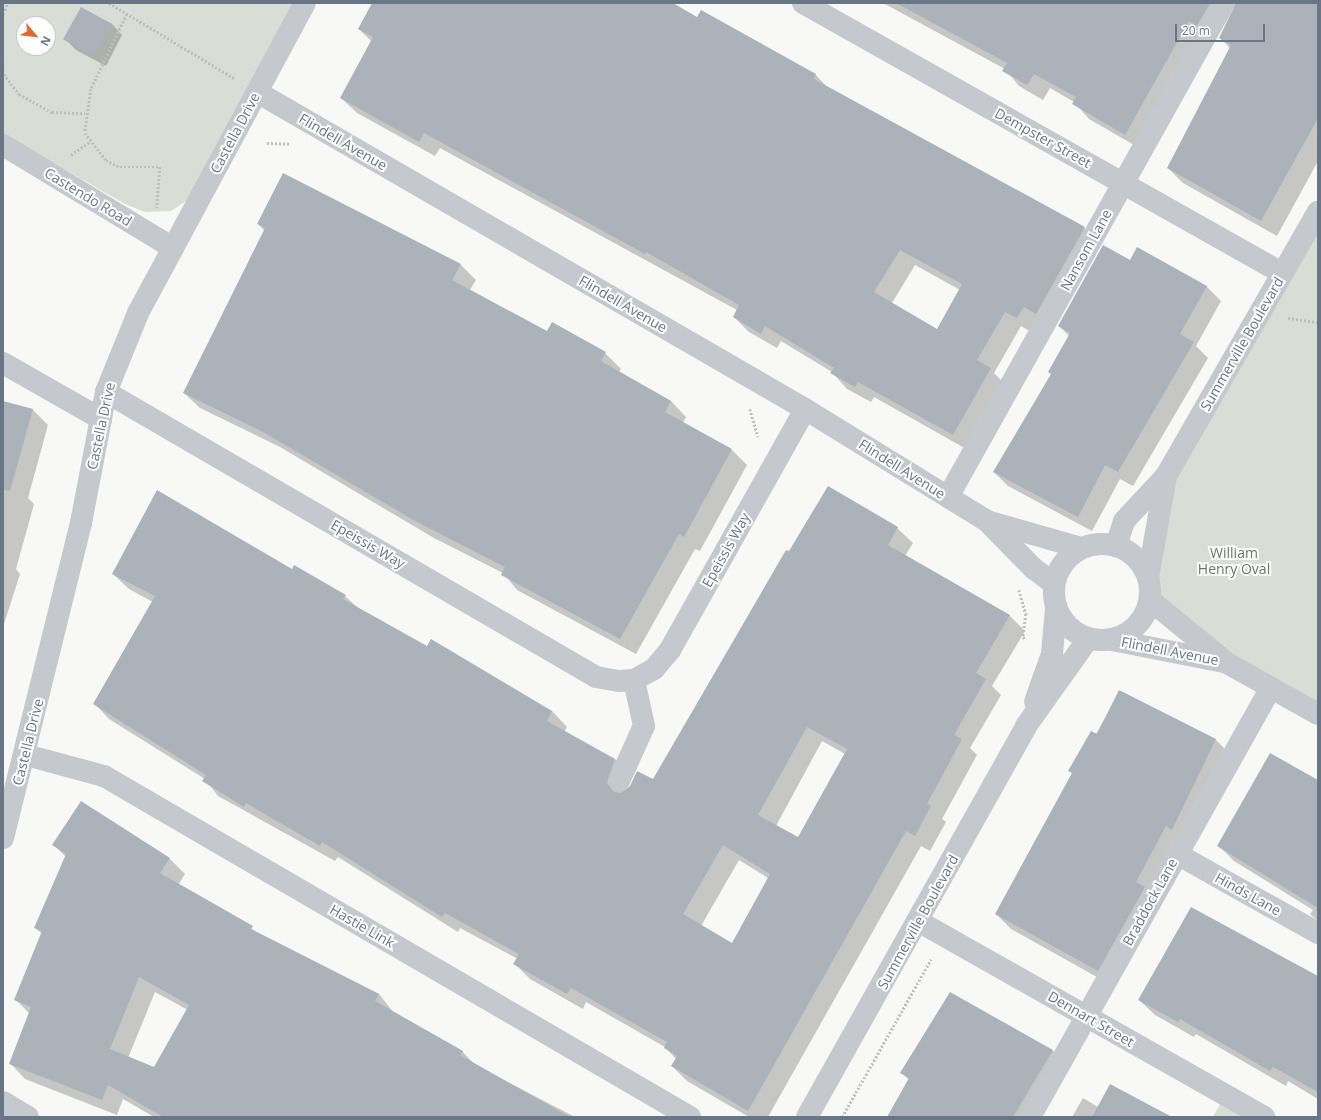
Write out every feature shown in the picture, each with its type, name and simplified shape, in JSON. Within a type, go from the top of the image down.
[{"type":"street","name":"Castella Drive","points":[[3,838],[26,755],[81,523],[106,392],[135,320],[304,3]]},
{"type":"street","name":"Dempster Street","points":[[803,3],[1124,183],[1282,274]]},
{"type":"street","name":"Nansom Lane","points":[[948,497],[1224,3]]},
{"type":"street","name":"Flindell Avenue","points":[[257,92],[805,409],[987,521],[1033,568],[1054,584]]},
{"type":"street","name":"Castendo Road","points":[[3,145],[173,248]]},
{"type":"street","name":"Summerville Boulevard","points":[[1116,546],[1124,521],[1166,476],[1318,212]]},
{"type":"street","points":[[3,363],[101,419]]},
{"type":"street","name":"Epeissis Way","points":[[106,392],[596,677],[634,680],[654,669],[670,650],[805,409]]},
{"type":"street","name":"Summerville Boulevard","points":[[1148,577],[1166,476]]},
{"type":"street","name":"Flindell Avenue","points":[[987,521],[1082,548]]},
{"type":"street","points":[[1093,545],[1116,546],[1136,557],[1148,577],[1150,600],[1141,621],[1112,640],[1088,639],[1068,627],[1056,608],[1054,584],[1064,563],[1082,548],[1093,545]]},
{"type":"street","name":"Flindell Avenue","points":[[1150,600],[1227,663],[1318,714]]},
{"type":"street","name":"Summerville Boulevard","points":[[1026,726],[1052,654],[1056,608]]},
{"type":"street","name":"Summerville Boulevard","points":[[807,1117],[1026,726],[1088,639]]},
{"type":"street","name":"Flindell Avenue","points":[[1112,640],[1227,663]]},
{"type":"street","points":[[619,781],[644,726],[634,680]]},
{"type":"street","name":"Braddock Lane","points":[[1030,1117],[1272,688]]},
{"type":"street","name":"Hastie Link","points":[[26,755],[104,776],[690,1117]]},
{"type":"street","name":"Hinds Lane","points":[[1177,854],[1318,933]]},
{"type":"street","name":"Dennart Street","points":[[918,921],[1264,1117]]},
{"type":"street","points":[[3,1102],[28,1117]]},
{"type":"path","points":[[3,14],[8,3]]},
{"type":"path","points":[[109,3],[257,92]]},
{"type":"path","points":[[127,14],[91,89],[85,113],[85,133],[106,160],[134,170],[160,167],[157,210]]},
{"type":"path","points":[[3,62],[4,76],[19,94],[52,112],[85,113]]},
{"type":"path","points":[[266,143],[297,144]]},
{"type":"path","points":[[1288,318],[1318,322]]},
{"type":"path","points":[[746,404],[756,424],[757,443]]},
{"type":"path","points":[[842,1117],[944,936]]},
{"type":"green space","points":[[3,3],[293,3],[192,197],[171,211],[145,212],[125,204],[3,134]]},
{"type":"green space","name":"William Henry Oval","points":[[1318,212],[1318,714],[1150,600],[1148,577],[1166,476]]},
{"type":"green space","points":[[1225,1095],[1264,1117],[1213,1117]]},
{"type":"building","points":[[372,3],[673,3],[697,17],[701,10],[816,74],[814,79],[1085,227],[1036,314],[1024,307],[1017,318],[1005,312],[977,360],[991,368],[953,435],[858,382],[855,387],[830,373],[834,368],[765,326],[761,334],[733,317],[739,305],[646,252],[645,254],[424,133],[419,142],[340,98],[373,37],[358,29]],"holes":[[[900,250],[962,284],[937,329],[874,292]]]},
{"type":"building","points":[[896,3],[1210,3],[1197,26],[1189,21],[1125,135],[1072,104],[1076,97],[1034,74],[1027,85],[1002,71],[1007,63]]},
{"type":"building","points":[[1236,3],[1318,3],[1318,118],[1261,221],[1167,168],[1231,45],[1219,38]]},
{"type":"building","points":[[81,7],[112,24],[94,56],[63,39]]},
{"type":"building","points":[[283,173],[461,264],[452,280],[547,331],[552,322],[606,352],[601,361],[671,401],[665,412],[732,449],[684,537],[679,534],[620,639],[501,575],[505,567],[417,522],[263,432],[183,393],[265,228],[257,224]]},
{"type":"building","points":[[1103,245],[1130,260],[1137,247],[1207,286],[1180,334],[1194,342],[1118,472],[1105,465],[1078,517],[993,472],[1051,374],[1048,372],[1070,333],[1058,326]]},
{"type":"building","points":[[3,401],[33,409],[10,491],[3,490]]},
{"type":"building","points":[[828,486],[898,527],[888,545],[1010,615],[976,673],[986,679],[954,735],[962,739],[927,804],[931,806],[915,836],[906,831],[748,1111],[671,1066],[677,1056],[664,1048],[667,1042],[571,988],[567,994],[513,964],[519,954],[445,913],[442,917],[322,842],[320,846],[246,803],[244,807],[202,781],[206,775],[93,704],[155,596],[112,574],[157,490],[292,569],[294,565],[346,595],[343,599],[427,646],[431,639],[552,711],[547,721],[615,759],[607,783],[614,792],[621,793],[630,786],[637,771],[653,779],[786,550],[789,551]],"holes":[[[807,727],[847,749],[798,837],[758,815]],[[723,845],[770,874],[732,943],[683,914]]]},
{"type":"building","points":[[1119,690],[1216,739],[1172,830],[1166,826],[1136,882],[1145,887],[1098,971],[995,914],[1072,773],[1068,771],[1091,731],[1097,734]]},
{"type":"building","points":[[1270,753],[1318,780],[1318,908],[1217,846]]},
{"type":"building","points":[[81,801],[170,858],[160,873],[253,926],[251,929],[379,994],[375,1001],[463,1051],[460,1055],[570,1117],[163,1117],[108,1085],[102,1100],[9,1064],[31,1007],[14,1000],[42,931],[34,928],[66,854],[52,845]],"holes":[[[139,977],[189,1005],[154,1067],[110,1049]]]},
{"type":"building","points":[[1191,907],[1318,976],[1318,1092],[1273,1067],[1270,1071],[1180,1019],[1178,1022],[1138,1000]]},
{"type":"building","points":[[950,992],[1053,1050],[1013,1117],[887,1117],[909,1078],[900,1073]]},
{"type":"building","points":[[1110,1084],[1172,1117],[1092,1117]]}]
